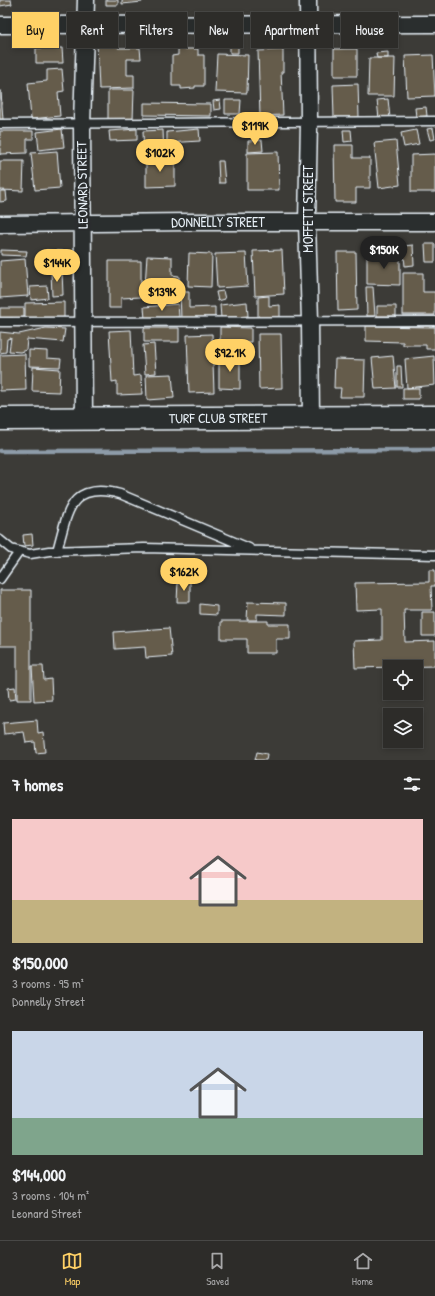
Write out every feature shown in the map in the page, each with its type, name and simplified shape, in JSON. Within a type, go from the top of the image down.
[{"type":"main road","name":"TURF CLUB STREET","points":[[0,419],[435,418]]},
{"type":"street","name":"LEONARD STREET","points":[[86,0],[86,12]]},
{"type":"street","name":"MOFFETT STREET","points":[[308,0],[308,12]]},
{"type":"street","points":[[118,25],[251,24]]},
{"type":"street","points":[[333,24],[435,24]]},
{"type":"street","points":[[0,25],[67,25]]},
{"type":"street","name":"LEONARD STREET","points":[[84,419],[82,124],[85,48]]},
{"type":"street","name":"MOFFETT STREET","points":[[308,48],[309,122],[307,222],[311,418]]},
{"type":"street","name":"DONNELLY STREET","points":[[0,224],[435,222]]},
{"type":"lane","points":[[0,124],[435,121]]},
{"type":"lane","points":[[0,322],[435,321]]},
{"type":"lane","points":[[56,551],[69,508],[78,497],[94,491],[108,491],[120,494],[254,550]]},
{"type":"lane","points":[[0,540],[11,549],[30,554],[56,551],[144,548],[435,555]]},
{"type":"lane","points":[[0,579],[19,552]]},
{"type":"building","points":[[0,0],[11,0],[12,4],[0,6]]},
{"type":"building","points":[[106,0],[118,0],[118,5],[106,5]]},
{"type":"building","points":[[122,0],[142,0],[142,2],[122,4]]},
{"type":"building","points":[[36,48],[62,48],[63,63],[36,63]]},
{"type":"building","points":[[97,48],[140,48],[141,59],[127,59],[127,75],[134,75],[134,88],[99,89]]},
{"type":"building","points":[[230,48],[238,48],[238,53],[230,53]]},
{"type":"building","points":[[178,49],[198,49],[198,55],[204,55],[204,86],[181,89],[181,86],[172,86],[172,56],[178,55]]},
{"type":"building","points":[[334,49],[357,49],[357,76],[334,76]]},
{"type":"building","points":[[283,50],[283,72],[281,72],[283,115],[260,116],[258,51]]},
{"type":"building","points":[[388,52],[388,58],[377,58],[376,53]]},
{"type":"building","points":[[217,54],[248,55],[247,93],[215,92]]},
{"type":"building","points":[[433,55],[435,96],[407,97],[405,56]]},
{"type":"building","points":[[369,58],[395,58],[394,96],[368,96]]},
{"type":"building","points":[[62,69],[64,91],[58,92],[60,116],[31,119],[28,83],[47,81],[47,70]]},
{"type":"building","points":[[358,84],[359,117],[334,118],[333,85]]},
{"type":"building","points":[[108,90],[134,90],[133,120],[108,119]]},
{"type":"building","points":[[1,91],[3,120],[0,120]]},
{"type":"building","points":[[388,99],[390,118],[379,119],[377,100]]},
{"type":"building","points":[[220,100],[221,109],[214,110],[213,101]]},
{"type":"building","points":[[225,100],[241,100],[240,114],[225,114]]},
{"type":"building","points":[[144,103],[211,104],[211,116],[144,115]]},
{"type":"building","points":[[426,107],[427,116],[416,117],[415,108]]},
{"type":"building","points":[[433,128],[435,139],[430,140],[427,129]]},
{"type":"building","points":[[62,129],[64,147],[39,150],[37,132]]},
{"type":"building","points":[[137,129],[137,140],[110,141],[109,131]]},
{"type":"building","points":[[199,129],[200,141],[167,143],[167,132]]},
{"type":"building","points":[[163,130],[164,156],[144,156],[143,131]]},
{"type":"building","points":[[343,130],[351,130],[352,141],[344,142]]},
{"type":"building","points":[[416,130],[419,144],[404,147],[401,133]]},
{"type":"building","points":[[0,131],[33,131],[33,139],[27,139],[27,153],[0,154]]},
{"type":"building","points":[[262,140],[263,151],[248,152],[248,141]]},
{"type":"building","points":[[396,141],[400,185],[379,188],[374,143]]},
{"type":"building","points":[[334,145],[353,145],[353,158],[370,158],[370,188],[356,188],[356,202],[335,202]]},
{"type":"building","points":[[57,151],[60,188],[35,190],[31,153]]},
{"type":"building","points":[[278,152],[279,190],[247,190],[247,153]]},
{"type":"building","points":[[435,154],[435,192],[411,192],[411,155]]},
{"type":"building","points":[[146,160],[175,160],[175,186],[146,187]]},
{"type":"building","points":[[0,161],[24,161],[23,191],[0,190]]},
{"type":"building","points":[[218,161],[223,161],[225,183],[219,183]]},
{"type":"building","points":[[0,191],[6,191],[7,201],[0,202]]},
{"type":"building","points":[[425,244],[435,244],[435,262],[426,262]]},
{"type":"building","points":[[413,245],[414,265],[405,266],[403,246]]},
{"type":"building","points":[[1,250],[27,251],[26,256],[1,255]]},
{"type":"building","points":[[46,250],[63,251],[63,264],[46,264]]},
{"type":"building","points":[[282,250],[284,294],[255,296],[253,251]]},
{"type":"building","points":[[337,252],[356,252],[357,310],[338,311]]},
{"type":"building","points":[[189,253],[212,254],[211,287],[188,286]]},
{"type":"building","points":[[246,253],[248,286],[217,288],[215,254]]},
{"type":"building","points":[[147,256],[172,257],[172,275],[179,276],[179,288],[145,286]]},
{"type":"building","points":[[367,256],[400,257],[400,285],[367,284]]},
{"type":"building","points":[[25,259],[28,296],[0,298],[0,261]]},
{"type":"building","points":[[109,261],[141,261],[141,297],[121,298],[121,308],[109,308]]},
{"type":"building","points":[[51,271],[62,271],[63,295],[52,296]]},
{"type":"building","points":[[403,273],[423,273],[423,292],[435,292],[435,315],[403,315]]},
{"type":"building","points":[[47,286],[48,298],[31,300],[30,287]]},
{"type":"building","points":[[366,287],[373,287],[375,316],[367,316]]},
{"type":"building","points":[[223,291],[225,299],[218,301],[216,292]]},
{"type":"building","points":[[180,292],[189,292],[189,308],[215,307],[215,317],[181,319]]},
{"type":"building","points":[[269,296],[269,306],[280,305],[280,317],[258,318],[258,297]]},
{"type":"building","points":[[64,302],[64,319],[25,319],[25,303]]},
{"type":"building","points":[[247,302],[248,316],[221,318],[220,305]]},
{"type":"building","points":[[178,304],[179,317],[145,319],[144,307]]},
{"type":"building","points":[[377,306],[396,306],[396,316],[377,316]]},
{"type":"building","points":[[0,308],[24,308],[24,319],[0,319]]},
{"type":"building","points":[[366,326],[435,327],[435,349],[426,349],[426,345],[403,345],[403,342],[366,341]]},
{"type":"building","points":[[220,327],[251,328],[251,342],[220,341]]},
{"type":"building","points":[[46,328],[65,329],[63,342],[27,339],[26,350],[20,352],[9,351],[11,338],[7,339],[6,352],[0,353],[0,332],[19,334]]},
{"type":"building","points":[[144,328],[179,328],[179,342],[144,342]]},
{"type":"building","points":[[131,330],[133,376],[141,375],[142,394],[117,395],[117,381],[112,382],[109,331]]},
{"type":"building","points":[[212,334],[214,392],[189,393],[187,335]]},
{"type":"building","points":[[258,334],[281,334],[282,388],[259,389]]},
{"type":"building","points":[[154,344],[156,373],[145,374],[143,345]]},
{"type":"building","points":[[29,350],[47,351],[47,358],[61,359],[60,367],[29,366]]},
{"type":"building","points":[[25,354],[26,390],[0,391],[0,355]]},
{"type":"building","points":[[393,356],[396,388],[375,389],[372,358]]},
{"type":"building","points":[[434,356],[435,385],[407,388],[405,359]]},
{"type":"building","points":[[219,358],[240,358],[240,389],[219,388]]},
{"type":"building","points":[[335,359],[365,360],[364,397],[340,397],[341,388],[334,388]]},
{"type":"building","points":[[397,366],[401,366],[402,387],[397,387]]},
{"type":"building","points":[[33,367],[60,369],[59,392],[32,391]]},
{"type":"building","points":[[172,374],[174,398],[147,400],[146,375]]},
{"type":"building","points":[[403,388],[419,388],[419,399],[403,399]]},
{"type":"building","points":[[32,534],[33,545],[24,546],[23,535]]},
{"type":"building","points":[[429,570],[435,570],[435,586],[431,586],[432,610],[404,610],[405,642],[435,641],[435,666],[423,666],[423,660],[383,660],[383,667],[355,668],[354,641],[382,640],[382,609],[356,610],[355,583],[429,582]]},
{"type":"building","points":[[178,581],[190,581],[190,602],[177,602]]},
{"type":"building","points":[[0,590],[31,590],[31,700],[17,700],[17,646],[0,646]]},
{"type":"building","points":[[248,602],[286,603],[286,615],[257,614],[257,620],[247,620]]},
{"type":"building","points":[[200,604],[217,606],[217,615],[200,614]]},
{"type":"building","points":[[422,612],[435,612],[435,636],[422,636]]},
{"type":"building","points":[[221,621],[268,621],[268,624],[290,624],[290,639],[276,639],[276,653],[247,653],[247,639],[221,639]]},
{"type":"building","points":[[169,628],[172,656],[146,658],[145,647],[115,649],[114,632]]},
{"type":"building","points":[[32,666],[43,666],[44,680],[51,679],[52,700],[34,701]]},
{"type":"building","points":[[15,687],[16,699],[9,700],[8,688]]},
{"type":"building","points":[[37,720],[38,733],[43,732],[45,752],[36,753],[35,742],[26,743],[24,732],[4,734],[3,723]]},
{"type":"building","points":[[257,752],[267,754],[266,760],[255,760]]},
{"type":"waterway","points":[[0,451],[435,450]]}]
